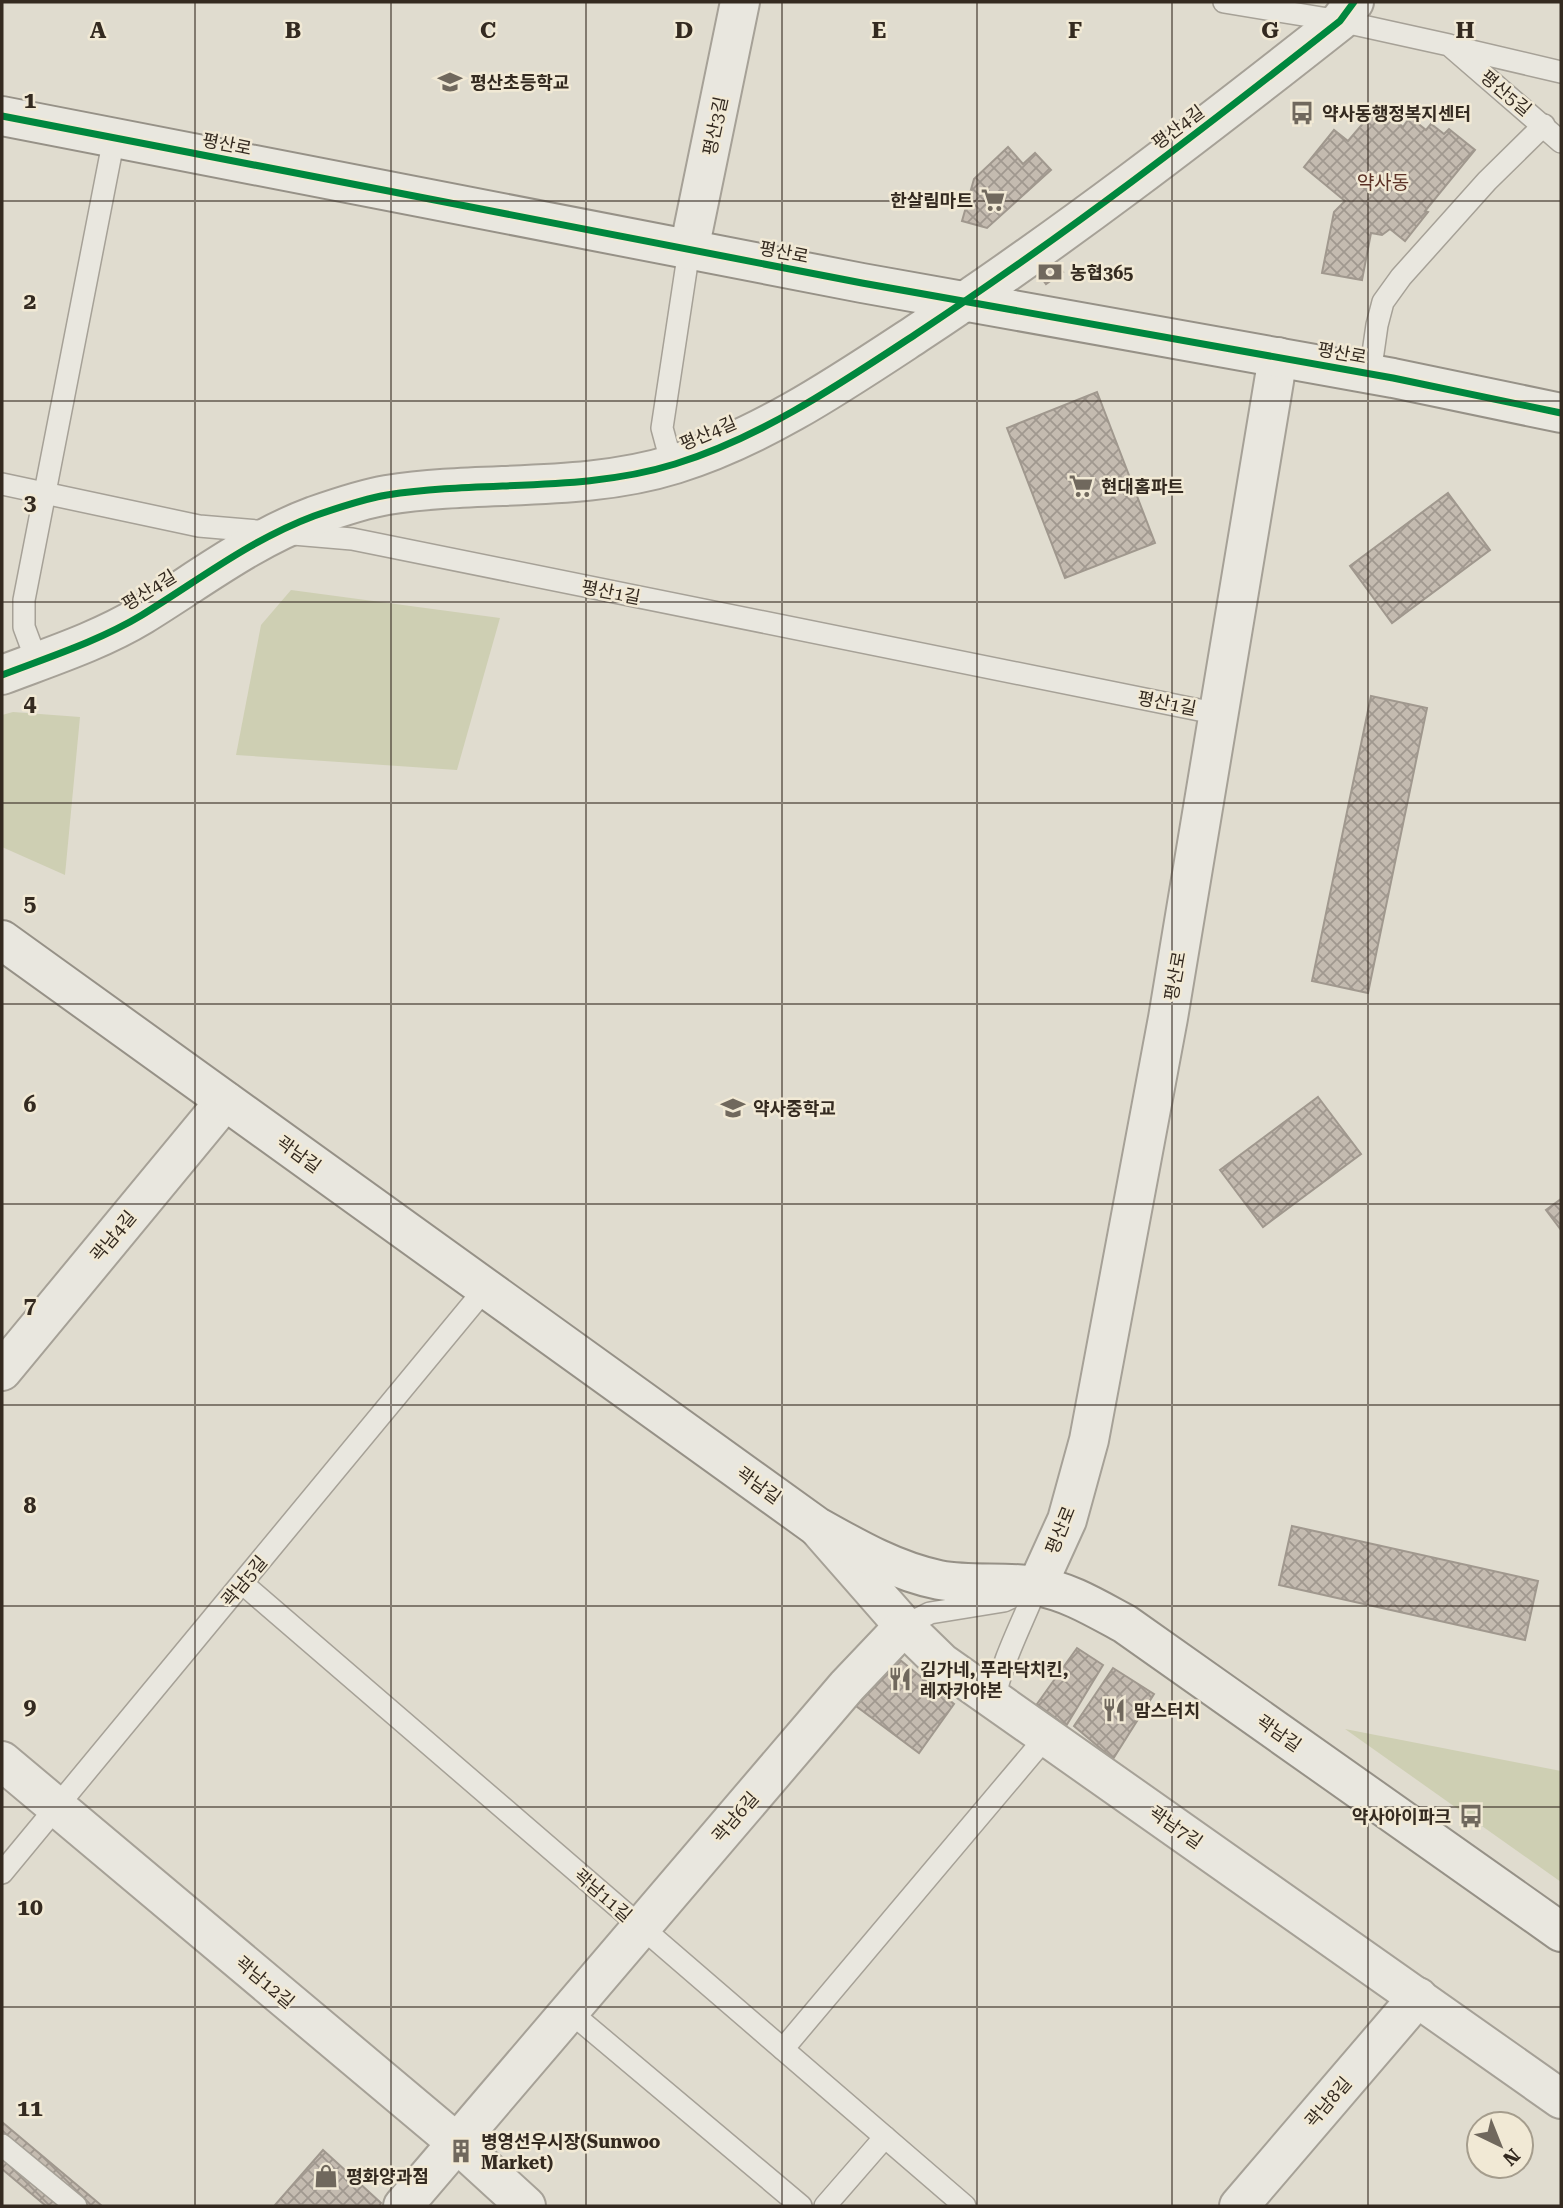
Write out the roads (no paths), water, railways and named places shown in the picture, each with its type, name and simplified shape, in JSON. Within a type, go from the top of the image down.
[{"type":"street","name":"평산3길","points":[[689,250],[740,2]]},
{"type":"street","name":"평산4길","points":[[2,675],[101,637],[141,616],[230,557],[274,532],[317,515],[383,495],[618,477],[672,465],[719,448],[787,414],[858,372],[1052,242],[1347,12]]},
{"type":"street","name":"평산로","points":[[2,116],[689,250],[1370,374],[1561,412]]},
{"type":"street","name":"평산로","points":[[1037,1586],[1067,1520],[1089,1440],[1168,1018],[1278,357]]},
{"type":"street","name":"곽남길","points":[[2,940],[816,1526],[897,1567],[940,1580],[1037,1586],[1086,1603],[1125,1624],[1561,1932]]},
{"type":"street","name":"곽남4길","points":[[2,1371],[225,1101]]},
{"type":"street","name":"곽남7길","points":[[816,1526],[904,1626],[942,1663],[1561,2099]]},
{"type":"street","name":"곽남6길","points":[[403,2206],[847,1686],[904,1626]]},
{"type":"street","name":"곽남12길","points":[[2,1761],[457,2143],[526,2206]]},
{"type":"street","name":"곽남8길","points":[[1239,2206],[1418,1997]]},
{"type":"lane","name":"평산5길","points":[[1224,2],[1347,12],[1448,45],[1561,72]]},
{"type":"lane","name":"평산4길","points":[[1347,12],[1373,2]]},
{"type":"lane","name":"평산5길","points":[[1448,45],[1561,142]]},
{"type":"lane","points":[[1370,374],[1383,302],[1401,277],[1462,208],[1544,125]]},
{"type":"lane","points":[[37,662],[24,626],[23,600],[114,138]]},
{"type":"lane","points":[[672,465],[662,428],[689,250]]},
{"type":"lane","name":"평산1길","points":[[2,484],[200,526],[352,539],[1219,714]]},
{"type":"lane","name":"곽남5길","points":[[2,1873],[485,1289]]},
{"type":"lane","name":"곽남11길","points":[[242,1583],[965,2206]]},
{"type":"lane","points":[[904,1626],[942,1610],[1004,1601],[1037,1586]]},
{"type":"lane","points":[[993,1700],[999,1674],[1037,1586]]},
{"type":"lane","points":[[783,2049],[1046,1737]]},
{"type":"lane","points":[[569,2011],[801,2206]]},
{"type":"lane","points":[[825,2206],[885,2137]]},
{"type":"lane","points":[[2,2145],[76,2206]]},
{"type":"place","name":"평산초등학교","points":[[450,82]]},
{"type":"place","name":"약사동행정복지센터","points":[[1302,113]]},
{"type":"place","name":"한살림마트","points":[[993,200]]},
{"type":"place","name":"농협365","points":[[1050,272]]},
{"type":"place","name":"현대홈파트","points":[[1081,486]]},
{"type":"place","name":"약사중학교","points":[[733,1108]]},
{"type":"place","name":"김가네, 푸라닥치킨, 레자카야본","points":[[900,1679]]},
{"type":"place","name":"맘스터치","points":[[1114,1710]]},
{"type":"place","name":"약사아이파크","points":[[1471,1816]]},
{"type":"place","name":"병영선우시장(Sunwoo Market)","points":[[461,2151]]},
{"type":"place","name":"평화양과점","points":[[326,2176]]},
{"type":"district","name":"약사동","points":[[1383,182]]}]
